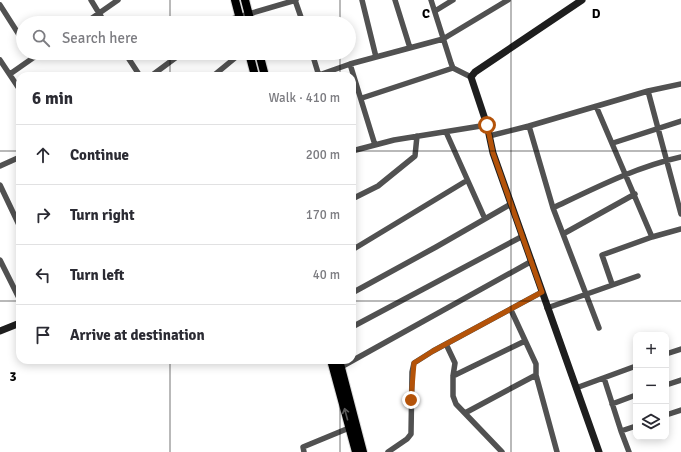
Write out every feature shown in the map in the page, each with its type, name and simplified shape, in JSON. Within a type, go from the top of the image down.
[{"type":"main road","points":[[235,0],[239,16]]},
{"type":"main road","points":[[245,0],[249,14]]},
{"type":"main road","points":[[251,60],[254,72]]},
{"type":"main road","points":[[261,60],[264,72]]},
{"type":"main road","points":[[332,364],[349,428],[363,452]]},
{"type":"main road","points":[[340,364],[355,438],[356,452]]},
{"type":"street","points":[[91,0],[101,16]]},
{"type":"street","points":[[95,16],[118,0]]},
{"type":"street","points":[[246,16],[296,0],[301,16]]},
{"type":"street","points":[[362,0],[376,57]]},
{"type":"street","points":[[395,0],[410,48]]},
{"type":"street","points":[[431,0],[454,68],[471,77],[487,125],[493,153],[600,452]]},
{"type":"street","points":[[435,11],[453,0]]},
{"type":"street","points":[[327,72],[350,64],[443,39],[508,0]]},
{"type":"street","points":[[471,77],[475,72],[578,1]]},
{"type":"street","points":[[0,5],[16,30]]},
{"type":"street","points":[[0,60],[16,84]]},
{"type":"street","points":[[10,74],[26,60]]},
{"type":"street","points":[[130,60],[137,72]]},
{"type":"street","points":[[156,72],[173,60]]},
{"type":"street","points":[[218,72],[232,60]]},
{"type":"street","points":[[314,60],[318,72]]},
{"type":"street","points":[[350,64],[353,72]]},
{"type":"street","points":[[362,98],[454,68]]},
{"type":"street","points":[[356,81],[375,145]]},
{"type":"street","points":[[489,136],[529,126],[648,91],[681,84]]},
{"type":"street","points":[[648,91],[681,214]]},
{"type":"street","points":[[596,106],[652,236]]},
{"type":"street","points":[[612,143],[681,121]]},
{"type":"street","points":[[356,150],[417,136],[487,125]]},
{"type":"street","points":[[529,126],[553,208],[599,328]]},
{"type":"street","points":[[446,132],[466,181],[485,219]]},
{"type":"street","points":[[356,197],[378,186],[415,156],[417,136]]},
{"type":"street","points":[[553,208],[626,174],[667,160],[681,157]]},
{"type":"street","points":[[0,166],[16,160]]},
{"type":"street","points":[[356,248],[466,181]]},
{"type":"street","points":[[0,185],[16,219]]},
{"type":"street","points":[[563,234],[635,194]]},
{"type":"street","points":[[356,291],[511,204]]},
{"type":"street","points":[[612,284],[602,255],[652,236],[681,229]]},
{"type":"street","points":[[356,325],[522,236]]},
{"type":"street","points":[[0,260],[16,292]]},
{"type":"street","points":[[356,355],[532,261]]},
{"type":"street","points":[[548,308],[638,276]]},
{"type":"street","points":[[388,452],[407,439],[411,434],[412,372],[414,363],[542,292]]},
{"type":"street","points":[[511,310],[536,364],[536,375],[557,452]]},
{"type":"street","points":[[0,331],[16,324]]},
{"type":"street","points":[[453,376],[525,341]]},
{"type":"street","points":[[446,344],[455,364],[453,376],[453,396],[456,404],[502,452]]},
{"type":"street","points":[[669,353],[681,348]]},
{"type":"street","points":[[576,388],[633,367]]},
{"type":"street","points":[[465,413],[536,375]]},
{"type":"street","points":[[604,378],[629,452]]},
{"type":"street","points":[[669,384],[681,380]]},
{"type":"street","points":[[612,404],[633,396]]},
{"type":"street","points":[[669,414],[681,410]]},
{"type":"street","points":[[621,431],[633,427]]},
{"type":"street","points":[[304,452],[303,447],[349,428]]},
{"type":"route","points":[[411,400],[412,372],[414,363],[433,351],[542,292],[493,153],[487,125]]}]
